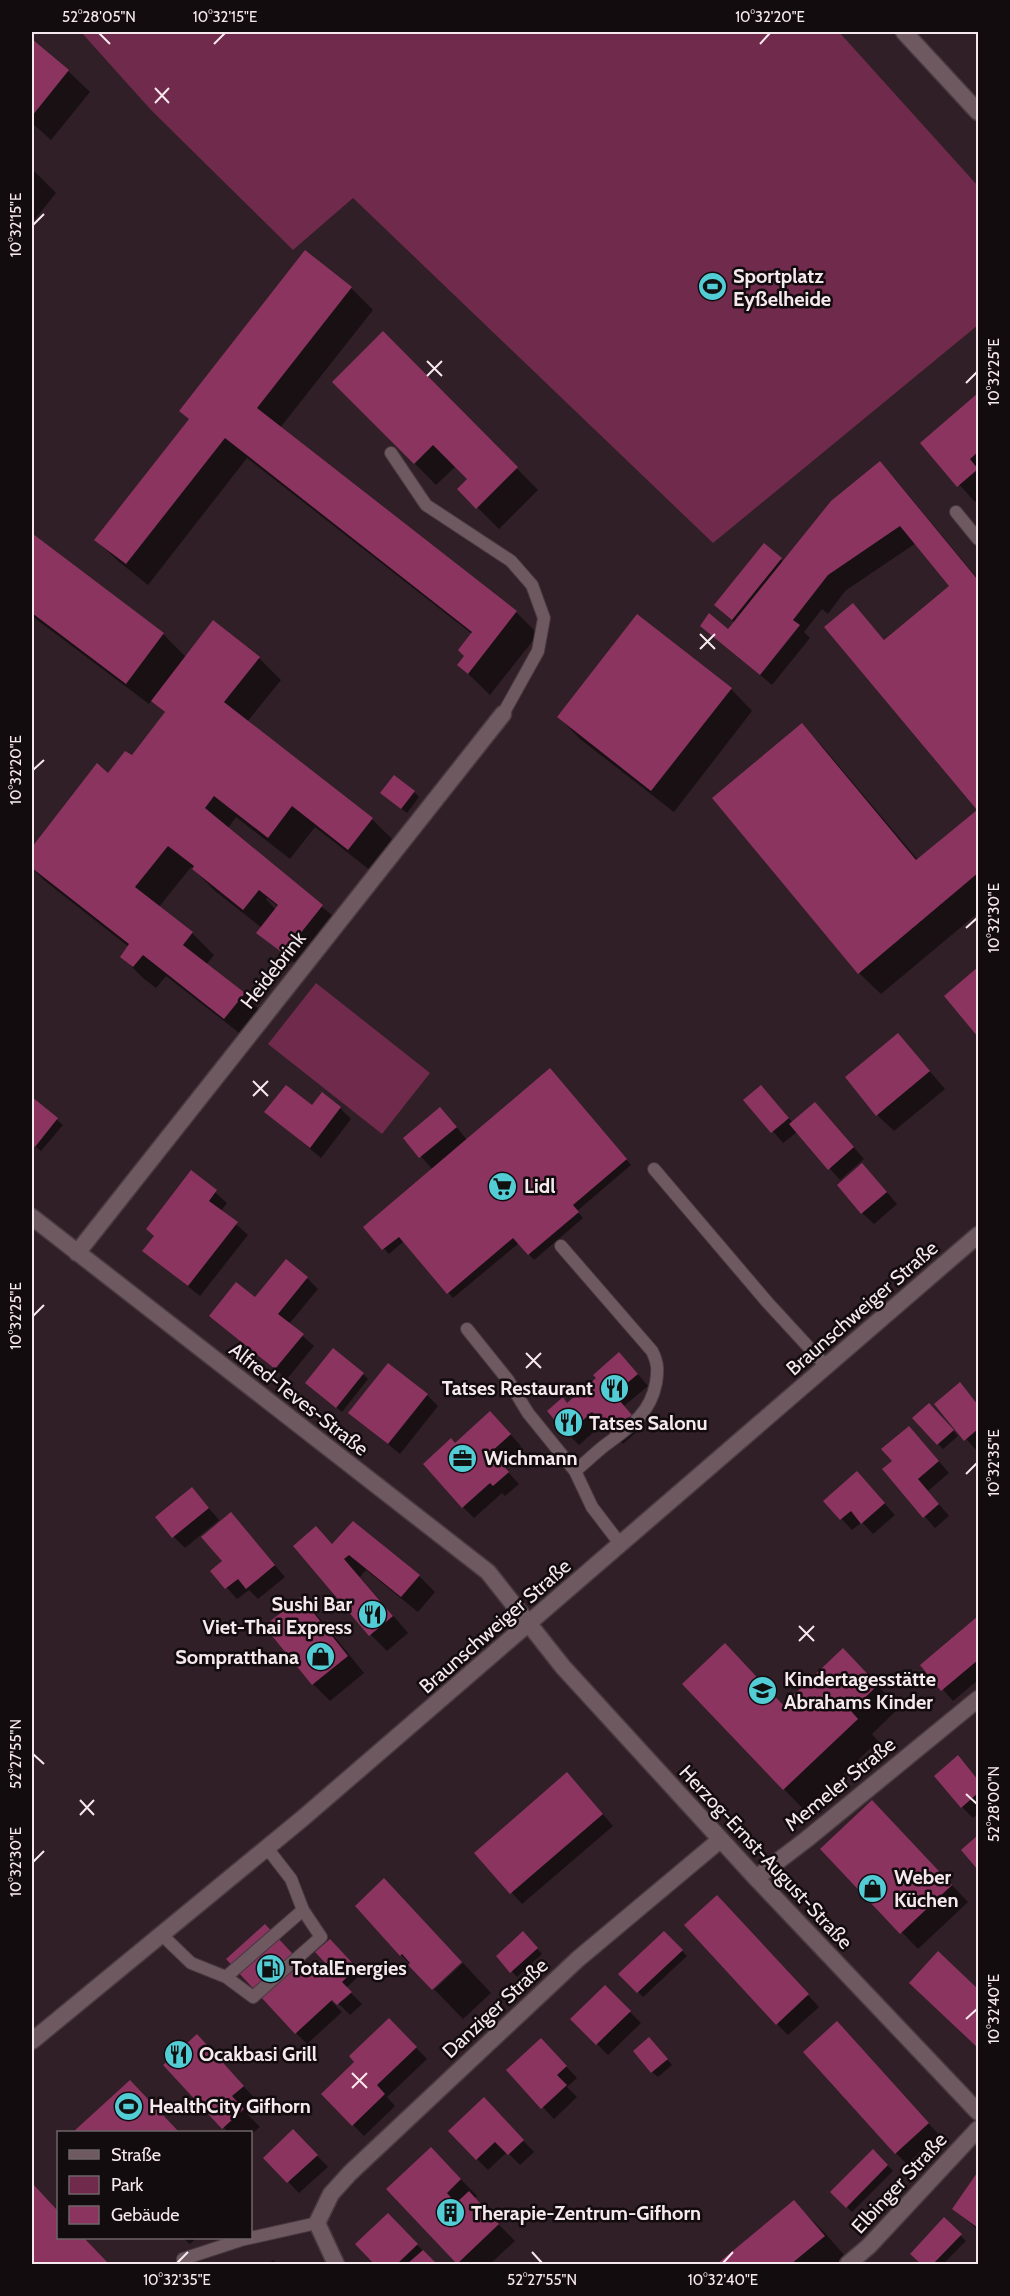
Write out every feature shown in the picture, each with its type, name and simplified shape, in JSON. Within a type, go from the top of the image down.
[{"type":"street","points":[[904,32],[978,112]]},
{"type":"street","name":"Heidebrink","points":[[77,1252],[503,714]]},
{"type":"street","name":"Alfred-Teves-Straße","points":[[32,1217],[488,1572],[528,1625]]},
{"type":"street","name":"Braunschweiger Straße","points":[[32,2041],[267,1848],[978,1235]]},
{"type":"street","name":"Herzog-Ernst-August-Straße","points":[[528,1625],[563,1667],[720,1840],[978,2112]]},
{"type":"street","name":"Memeler Straße","points":[[756,1878],[807,1839],[978,1698]]},
{"type":"street","name":"Danziger Straße","points":[[317,2223],[331,2194],[350,2173],[578,1959],[720,1840]]},
{"type":"street","name":"Elbinger Straße","points":[[848,2265],[877,2238],[978,2129]]},
{"type":"street","points":[[317,2223],[336,2265]]},
{"type":"lane","points":[[391,453],[426,505],[511,561],[532,585],[544,618],[538,651],[503,714]]},
{"type":"lane","points":[[956,512],[978,539]]},
{"type":"lane","points":[[654,1168],[768,1303],[826,1366]]},
{"type":"lane","points":[[561,1246],[652,1351],[658,1363],[654,1392],[647,1410],[629,1429],[603,1447],[576,1471]]},
{"type":"lane","points":[[467,1329],[508,1380],[528,1413],[576,1471],[592,1507],[621,1545]]},
{"type":"lane","points":[[162,1935],[191,1963],[226,1977],[253,1997],[321,1937],[303,1910],[291,1879],[267,1848]]},
{"type":"lane","points":[[226,1977],[303,1910]]},
{"type":"lane","points":[[252,2238],[317,2223]]},
{"type":"lane","points":[[183,2259],[245,2239]]},
{"type":"green space","name":"Sportplatz Eyßelheide","points":[[81,32],[839,32],[978,186],[978,325],[713,543],[353,198],[293,250],[151,110]]},
{"type":"green space","points":[[316,983],[430,1073],[382,1134],[268,1044]]},
{"type":"building","points":[[32,39],[69,70],[32,116]]},
{"type":"building","points":[[305,250],[352,287],[257,408],[517,611],[468,674],[457,665],[464,656],[458,650],[472,632],[225,438],[126,564],[94,540],[189,419],[179,411]]},
{"type":"building","points":[[383,331],[518,467],[476,509],[457,489],[467,479],[433,445],[414,464],[332,382]]},
{"type":"building","points":[[978,393],[978,452],[970,459],[978,469],[957,487],[920,443]]},
{"type":"building","points":[[880,461],[978,580],[978,873],[858,974],[712,798],[802,723],[916,860],[977,810],[824,627],[853,603],[884,640],[949,586],[900,526],[828,575],[793,620],[800,625],[760,675],[700,626],[709,613],[728,629],[831,501]]},
{"type":"building","points":[[33,534],[164,633],[126,684],[32,613]]},
{"type":"building","points":[[764,543],[782,558],[732,620],[714,605]]},
{"type":"building","points":[[637,614],[732,688],[651,791],[557,717]]},
{"type":"building","points":[[213,620],[260,657],[224,702],[373,818],[348,850],[292,806],[268,838],[214,796],[205,808],[323,905],[284,954],[256,933],[278,905],[259,890],[243,910],[192,869],[194,866],[168,846],[135,887],[193,932],[183,945],[245,993],[224,1019],[143,955],[133,967],[120,957],[129,944],[32,868],[32,847],[97,763],[108,773],[125,751],[132,755],[165,712],[151,701]]},
{"type":"building","points":[[394,775],[415,791],[401,809],[380,793]]},
{"type":"building","points":[[978,967],[978,1037],[944,996]]},
{"type":"building","points":[[898,1033],[930,1071],[876,1116],[845,1077]]},
{"type":"building","name":"Lidl","points":[[550,1068],[627,1159],[573,1205],[579,1212],[528,1255],[513,1238],[447,1294],[399,1237],[382,1250],[363,1227]]},
{"type":"building","points":[[286,1085],[312,1105],[322,1092],[341,1107],[310,1148],[264,1112]]},
{"type":"building","points":[[761,1085],[789,1118],[771,1133],[743,1100]]},
{"type":"building","points":[[32,1097],[58,1118],[35,1147],[32,1144]]},
{"type":"building","points":[[815,1102],[854,1147],[828,1170],[789,1124]]},
{"type":"building","points":[[440,1107],[457,1127],[419,1158],[403,1138]]},
{"type":"building","points":[[862,1163],[887,1192],[861,1214],[837,1185]]},
{"type":"building","points":[[191,1170],[217,1190],[209,1201],[238,1222],[188,1286],[142,1251],[154,1236],[146,1229]]},
{"type":"building","points":[[286,1259],[308,1277],[278,1314],[304,1334],[275,1369],[209,1316],[236,1282],[255,1297]]},
{"type":"building","points":[[333,1348],[364,1373],[336,1408],[305,1383]]},
{"type":"building","points":[[619,1352],[638,1374],[614,1394],[632,1415],[611,1434],[592,1412],[567,1435],[547,1411],[563,1397],[567,1403],[596,1378],[593,1375]]},
{"type":"building","points":[[388,1363],[428,1394],[388,1444],[348,1413]]},
{"type":"building","points":[[960,1382],[978,1405],[978,1429],[964,1441],[934,1404]]},
{"type":"building","points":[[929,1403],[954,1430],[937,1445],[912,1418]]},
{"type":"building","name":"Wichmann","points":[[490,1411],[511,1434],[491,1452],[509,1472],[493,1486],[490,1483],[462,1508],[423,1464],[451,1438],[455,1443]]},
{"type":"building","points":[[909,1426],[939,1461],[918,1479],[939,1504],[923,1518],[882,1469],[892,1461],[881,1449]]},
{"type":"building","points":[[857,1471],[885,1503],[861,1524],[851,1511],[840,1520],[823,1501]]},
{"type":"building","points":[[192,1487],[209,1508],[172,1538],[155,1517]]},
{"type":"building","points":[[231,1512],[275,1565],[246,1589],[238,1579],[225,1589],[210,1571],[222,1561],[201,1537]]},
{"type":"building","points":[[353,1521],[420,1575],[401,1597],[349,1555],[344,1559],[393,1616],[369,1636],[293,1546],[316,1526],[332,1544]]},
{"type":"building","points":[[301,1597],[348,1656],[312,1685],[264,1626]]},
{"type":"building","points":[[978,1616],[978,1660],[941,1691],[920,1665]]},
{"type":"building","points":[[725,1643],[783,1705],[843,1648],[878,1685],[851,1711],[858,1719],[783,1790],[682,1684]]},
{"type":"building","points":[[958,1755],[978,1780],[978,1793],[961,1808],[934,1776]]},
{"type":"building","points":[[567,1772],[603,1814],[510,1894],[474,1853]]},
{"type":"building","points":[[872,1800],[952,1885],[900,1934],[820,1849]]},
{"type":"building","points":[[978,1835],[978,1870],[961,1850]]},
{"type":"building","points":[[384,1878],[462,1962],[432,1990],[408,1965],[410,1963],[402,1954],[400,1956],[355,1906]]},
{"type":"building","points":[[717,1895],[809,1994],[776,2025],[684,1925]]},
{"type":"building","points":[[265,1924],[315,1978],[328,1966],[315,1952],[330,1939],[357,1968],[342,1982],[352,1992],[337,2005],[332,2000],[295,2034],[226,1959]]},
{"type":"building","points":[[523,1931],[538,1948],[510,1973],[496,1956]]},
{"type":"building","points":[[664,1931],[683,1950],[637,1993],[618,1974]]},
{"type":"building","points":[[938,1951],[978,1989],[978,2048],[909,1983]]},
{"type":"building","points":[[605,1985],[631,2011],[596,2045],[570,2019]]},
{"type":"building","points":[[389,2018],[417,2047],[377,2085],[385,2094],[352,2126],[321,2094],[354,2062],[349,2056]]},
{"type":"building","points":[[837,2021],[929,2123],[895,2154],[803,2052]]},
{"type":"building","points":[[197,2034],[244,2086],[232,2096],[244,2109],[222,2129],[163,2065]]},
{"type":"building","points":[[649,2037],[668,2059],[651,2073],[633,2051]]},
{"type":"building","points":[[541,2038],[567,2066],[557,2075],[567,2085],[541,2109],[506,2070]]},
{"type":"building","name":"HealthCity Gifhorn","points":[[130,2080],[178,2131],[74,2131]]},
{"type":"building","points":[[484,2097],[524,2140],[508,2155],[495,2142],[476,2160],[448,2131]]},
{"type":"building","points":[[293,2129],[318,2155],[287,2183],[263,2158]]},
{"type":"building","name":"Therapie-Zentrum-Gifhorn","points":[[431,2147],[461,2179],[447,2193],[456,2203],[469,2191],[499,2224],[457,2264],[386,2189]]},
{"type":"building","points":[[873,2149],[888,2165],[846,2208],[830,2192]]},
{"type":"building","points":[[978,2174],[978,2228],[952,2209]]},
{"type":"building","points":[[32,2183],[57,2210],[57,2239],[85,2239],[109,2264],[32,2264]]},
{"type":"building","points":[[794,2200],[825,2236],[791,2264],[717,2264]]},
{"type":"building","points":[[388,2213],[418,2244],[397,2264],[374,2264],[355,2244]]},
{"type":"building","points":[[944,2217],[962,2234],[933,2264],[921,2264],[910,2254]]},
{"type":"building","points":[[423,2250],[437,2264],[407,2264]]},
{"type":"place","name":"Sportplatz Eyßelheide","points":[[712,287]]},
{"type":"place","name":"Lidl","points":[[503,1186]]},
{"type":"place","name":"Tatses Restaurant","points":[[614,1388]]},
{"type":"place","name":"Tatses Salonu","points":[[568,1423]]},
{"type":"place","name":"Wichmann","points":[[463,1458]]},
{"type":"place","name":"Sushi Bar Viet-Thai Express","points":[[373,1615]]},
{"type":"place","name":"Sompratthana","points":[[320,1657]]},
{"type":"place","name":"Kindertagesstätte Abrahams Kinder","points":[[763,1691]]},
{"type":"place","name":"Weber Küchen","points":[[873,1889]]},
{"type":"place","name":"TotalEnergies","points":[[270,1968]]},
{"type":"place","name":"Ocakbasi Grill","points":[[178,2054]]},
{"type":"place","name":"HealthCity Gifhorn","points":[[128,2106]]},
{"type":"place","name":"Therapie-Zentrum-Gifhorn","points":[[450,2213]]}]
